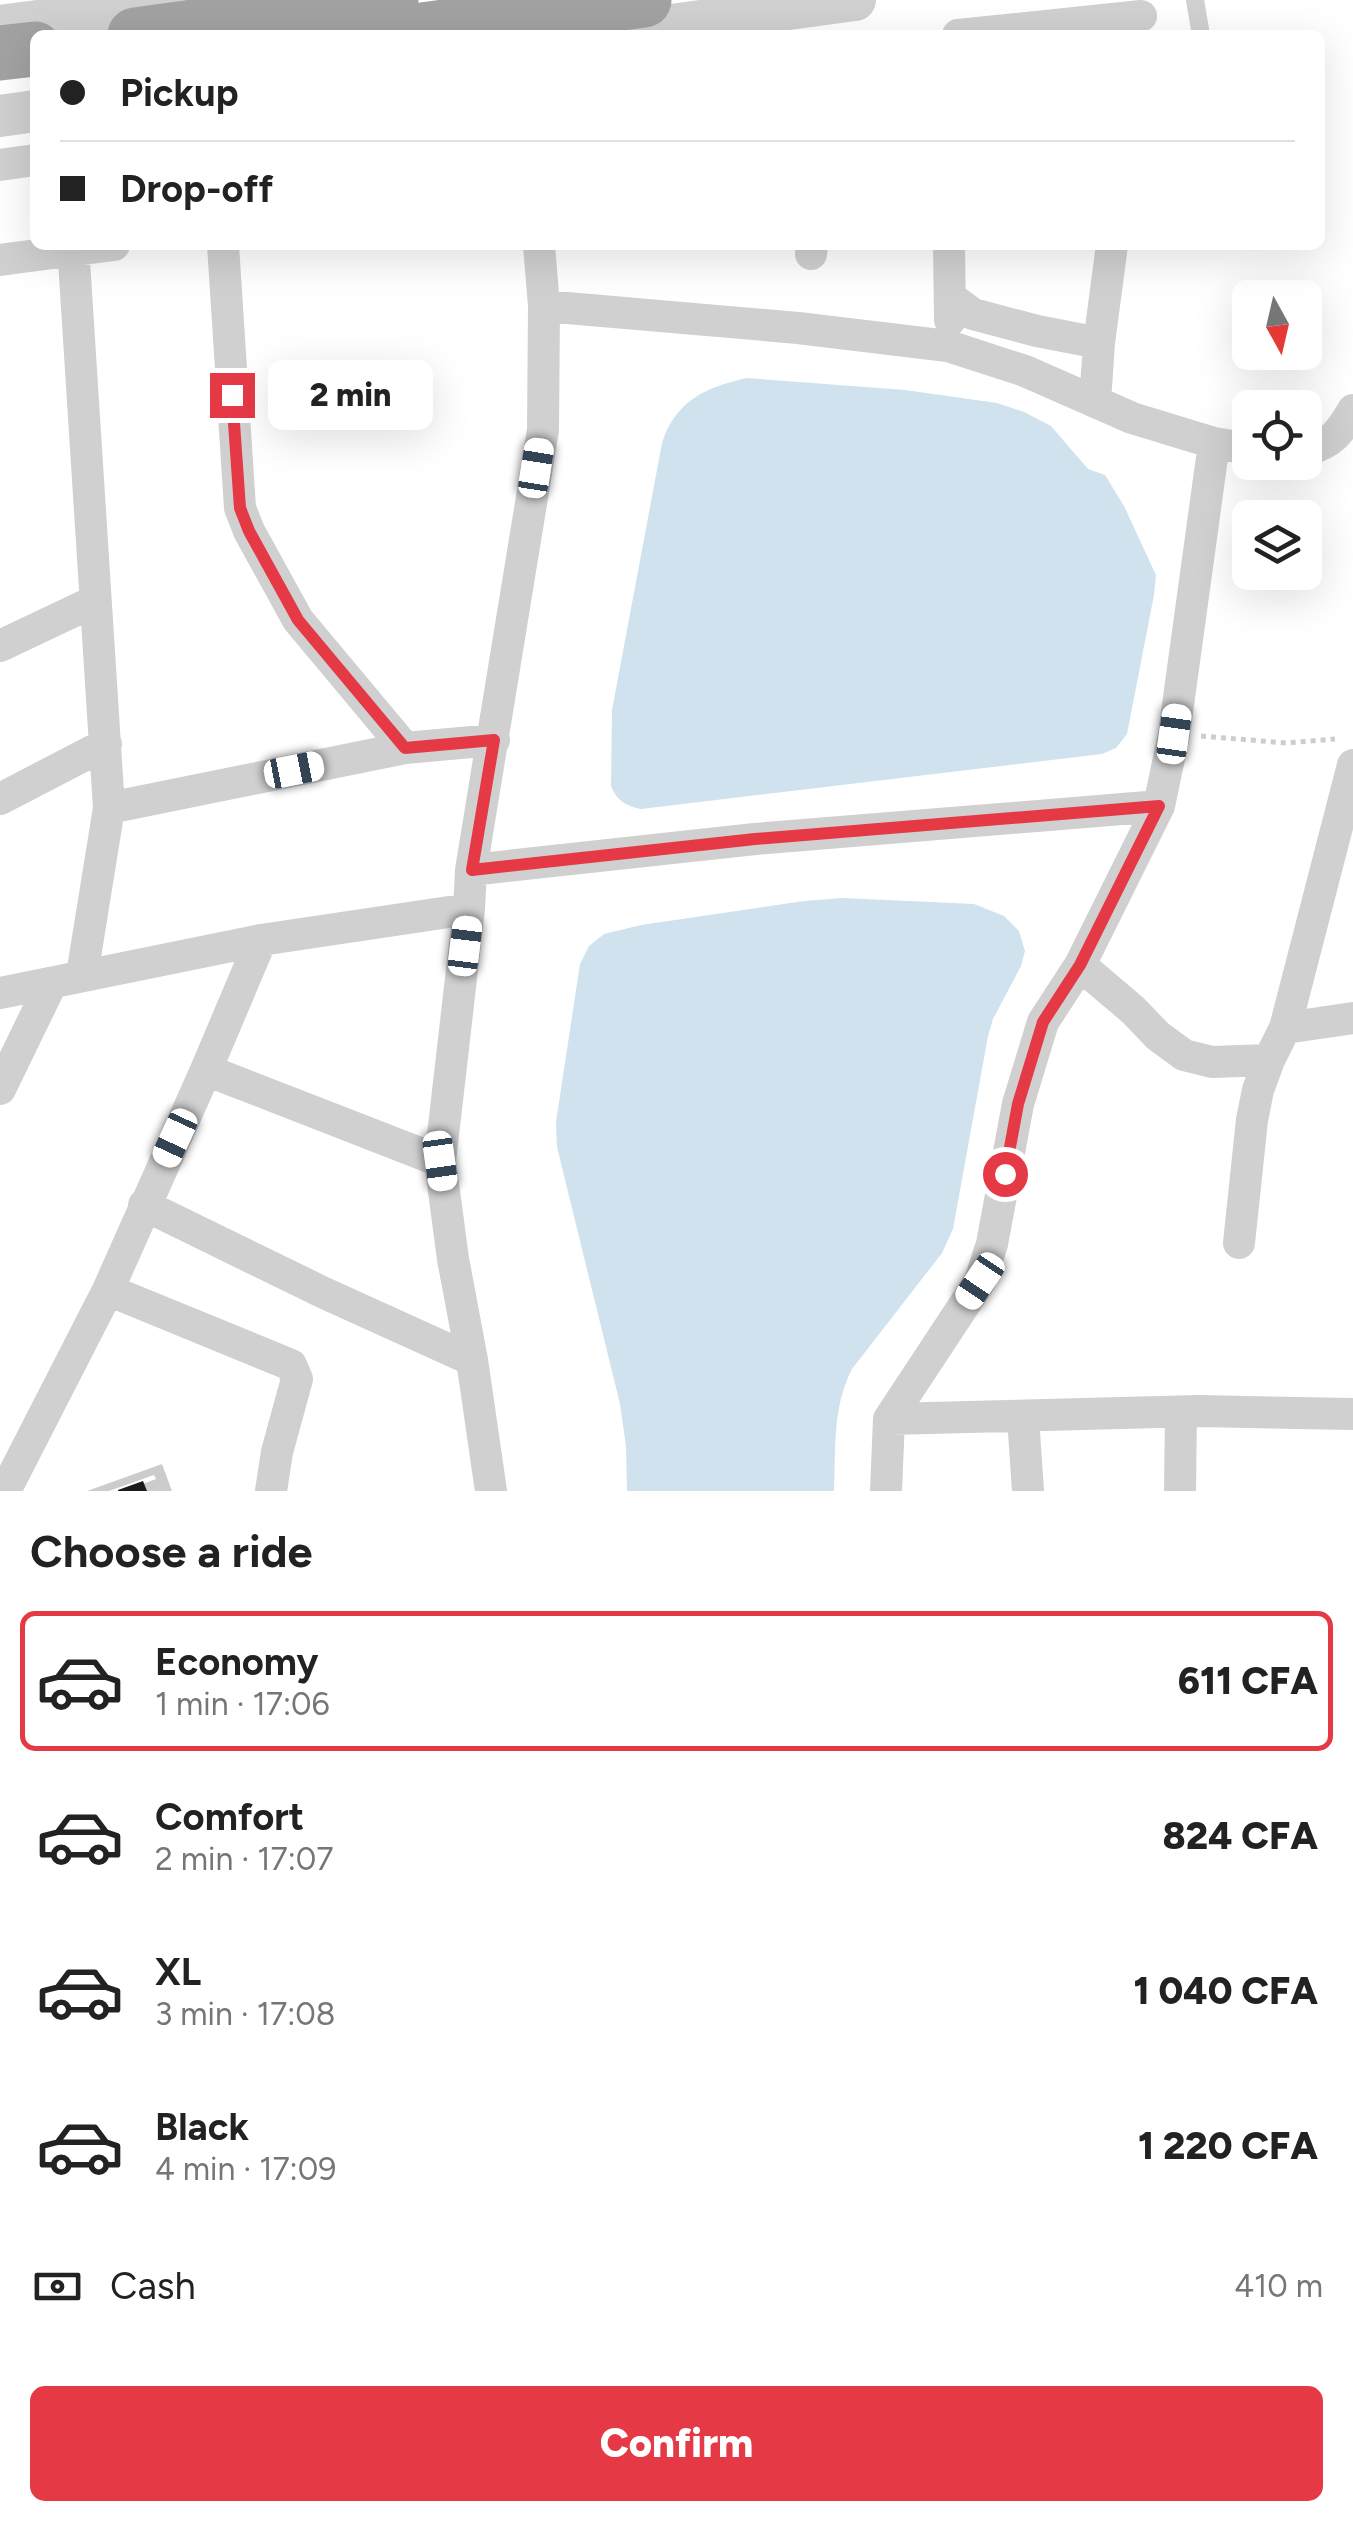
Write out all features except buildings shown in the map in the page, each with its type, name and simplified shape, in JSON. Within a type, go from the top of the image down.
[{"type":"highway","points":[[172,30],[391,0]]},
{"type":"highway","points":[[452,30],[644,0]]},
{"type":"street","points":[[77,30],[194,0]]},
{"type":"street","points":[[646,30],[808,13],[855,0]]},
{"type":"street","points":[[1009,30],[1140,17]]},
{"type":"street","points":[[0,116],[30,113]]},
{"type":"street","points":[[0,165],[30,161]]},
{"type":"street","points":[[0,260],[61,250]]},
{"type":"street","points":[[0,1089],[66,980],[109,808],[73,250]]},
{"type":"street","points":[[223,250],[240,508],[298,620],[405,748]]},
{"type":"street","points":[[491,1491],[440,1161],[472,870],[543,430],[544,306],[539,250]]},
{"type":"street","points":[[948,346],[949,250]]},
{"type":"street","points":[[1095,402],[1111,250]]},
{"type":"street","points":[[951,298],[973,314],[1037,332],[1099,342]]},
{"type":"street","points":[[544,306],[798,328],[948,346],[1025,372],[1132,418],[1232,446]]},
{"type":"street","points":[[1322,446],[1335,438],[1353,410]]},
{"type":"street","points":[[886,1491],[889,1419],[980,1281],[992,1244],[1018,1104],[1043,1022],[1080,965],[1159,806],[1174,734],[1214,443]]},
{"type":"street","points":[[0,646],[95,601]]},
{"type":"street","points":[[109,808],[405,748],[494,740]]},
{"type":"street","points":[[0,799],[106,744]]},
{"type":"street","points":[[1239,1243],[1258,1090],[1285,1028],[1345,752]]},
{"type":"street","points":[[472,870],[755,839],[1159,806]]},
{"type":"street","points":[[0,993],[261,940],[469,910]]},
{"type":"street","points":[[6,1491],[108,1290],[261,940]]},
{"type":"street","points":[[1080,965],[1184,1055],[1212,1062],[1269,1060]]},
{"type":"street","points":[[1285,1028],[1353,1018]]},
{"type":"street","points":[[206,1070],[440,1161]]},
{"type":"street","points":[[144,1205],[472,1360]]},
{"type":"street","points":[[108,1290],[291,1365],[297,1378],[271,1491]]},
{"type":"street","points":[[889,1419],[1181,1412],[1353,1414]]},
{"type":"street","points":[[1180,1491],[1181,1412]]},
{"type":"street","points":[[1023,1417],[1028,1491]]},
{"type":"lane","points":[[1196,0],[1200,30]]},
{"type":"path","points":[[1174,734],[1345,752]]},
{"type":"water","points":[[747,378],[905,390],[997,403],[1051,426],[1088,469],[1105,475],[1156,575],[1127,734],[1116,748],[1102,754],[641,809],[619,799],[611,786],[612,710],[662,443],[675,416],[694,398]]},
{"type":"water","points":[[843,898],[974,904],[1004,916],[1019,931],[1025,951],[988,1036],[953,1229],[942,1253],[852,1369],[838,1414],[834,1491],[627,1491],[620,1404],[557,1147],[556,1122],[580,964],[589,946],[604,934],[641,925]]},
{"type":"route","points":[[232,395],[240,508],[298,620],[405,748],[494,740],[472,870],[755,839],[1159,806],[1080,965],[1043,1022],[1018,1104],[1005,1174]]}]
